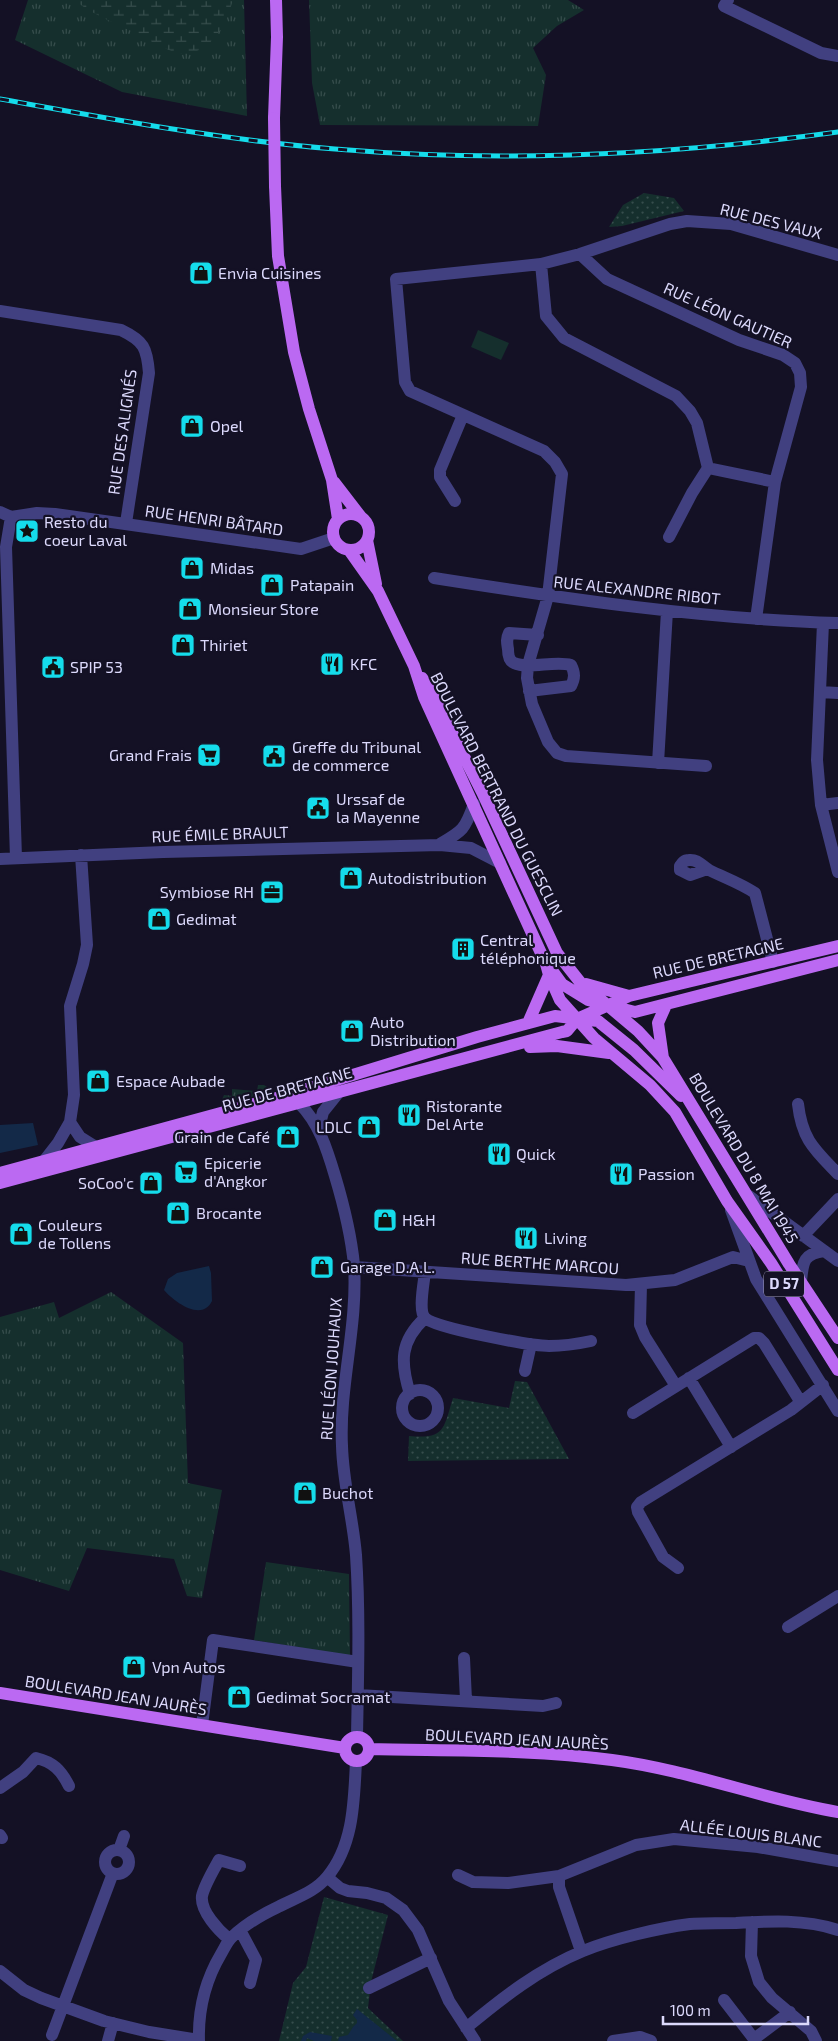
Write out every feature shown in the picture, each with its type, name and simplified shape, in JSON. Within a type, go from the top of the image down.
[{"type":"main road","points":[[268,0],[274,103]]},
{"type":"main road","points":[[276,0],[277,37],[274,118],[278,256],[294,352],[309,409],[332,480],[338,519]]},
{"type":"main road","points":[[332,480],[365,521],[369,530],[367,540],[360,548],[349,550],[340,546],[334,538],[333,528],[338,519],[349,514],[361,518]]},
{"type":"main road","name":"BOULEVARD BERTRAND DU GUESCLIN","points":[[367,540],[378,591]]},
{"type":"main road","name":"BOULEVARD BERTRAND DU GUESCLIN","points":[[349,550],[378,591],[414,666],[424,696],[548,969],[560,1000],[577,1019]]},
{"type":"main road","name":"BOULEVARD BERTRAND DU GUESCLIN","points":[[414,666],[431,691],[467,762],[557,953],[580,982],[608,1006]]},
{"type":"main road","name":"RUE DE BRETAGNE","points":[[0,1183],[567,1031],[577,1019],[629,996],[838,946]]},
{"type":"main road","name":"RUE DE BRETAGNE","points":[[608,1006],[635,1012],[838,960]]},
{"type":"main road","points":[[511,1047],[557,1046],[609,1053],[608,1006],[588,1000],[573,992],[562,984],[548,969],[528,1023]]},
{"type":"main road","points":[[580,982],[629,996]]},
{"type":"main road","points":[[663,1058],[658,1022],[666,1004]]},
{"type":"main road","name":"BOULEVARD DU 8 MAI 1945","points":[[608,1006],[638,1031],[663,1058],[838,1338]]},
{"type":"main road","name":"RUE DE BRETAGNE","points":[[0,1173],[275,1098],[528,1023],[556,1016],[577,1019]]},
{"type":"main road","points":[[577,1019],[598,1021],[634,1050],[690,1104]]},
{"type":"main road","name":"BOULEVARD DU 8 MAI 1945","points":[[577,1019],[609,1053],[650,1085],[675,1112],[727,1201],[773,1266],[838,1370]]},
{"type":"main road","name":"BOULEVARD JEAN JAURÈS","points":[[0,1694],[345,1748]]},
{"type":"main road","points":[[357,1737],[364,1739],[369,1749],[367,1756],[356,1761],[347,1755],[345,1748],[350,1739],[357,1737]]},
{"type":"main road","name":"BOULEVARD JEAN JAURÈS","points":[[369,1749],[553,1754],[612,1760],[640,1764],[777,1799],[838,1812]]},
{"type":"street","points":[[726,3],[821,53],[838,56]]},
{"type":"street","name":"RUE DES VAUX","points":[[463,415],[410,391],[405,382],[396,279],[541,264],[580,254],[670,224],[702,221],[731,224],[838,255]]},
{"type":"street","name":"RUE LÉON GAUTIER","points":[[580,254],[607,279],[739,340],[783,355],[795,363],[800,373],[801,387],[775,482],[756,619]]},
{"type":"street","points":[[541,264],[546,316],[564,338],[676,396],[690,411],[696,423],[708,468],[692,492],[669,537]]},
{"type":"street","name":"RUE DES ALIGNÉS","points":[[0,311],[121,330],[135,336],[146,350],[149,373],[126,523]]},
{"type":"street","points":[[455,501],[440,477],[440,470],[463,415],[544,451],[555,462],[562,474],[548,596],[538,636],[528,665],[527,678],[532,704],[548,742],[557,753],[566,756],[706,766]]},
{"type":"street","points":[[708,468],[775,482]]},
{"type":"street","name":"RUE HENRI BÂTARD","points":[[5,514],[37,513],[126,523],[301,549],[334,538]]},
{"type":"street","points":[[5,514],[16,858]]},
{"type":"street","name":"RUE ALEXANDRE RIBOT","points":[[434,578],[548,596],[667,610],[756,619],[838,623]]},
{"type":"street","points":[[658,763],[667,610]]},
{"type":"street","points":[[823,623],[816,760],[821,805],[838,872]]},
{"type":"street","points":[[529,691],[571,686],[574,680],[574,672],[571,665],[564,663],[528,665],[514,663],[510,660],[506,639],[509,633],[514,632],[538,636]]},
{"type":"street","points":[[820,692],[838,693]]},
{"type":"street","points":[[821,805],[838,803]]},
{"type":"street","name":"RUE ÉMILE BRAULT","points":[[440,845],[461,833],[474,804]]},
{"type":"street","name":"RUE ÉMILE BRAULT","points":[[0,859],[440,845],[471,848],[500,863]]},
{"type":"street","points":[[44,1161],[58,1143],[70,1122],[74,1094],[70,1006],[87,945],[81,855]]},
{"type":"street","points":[[707,869],[740,883],[755,893],[773,962]]},
{"type":"street","points":[[319,1128],[323,1112],[339,1092]]},
{"type":"street","name":"RUE LÉON JOUHAUX","points":[[299,1103],[319,1128],[332,1165],[348,1222],[354,1266],[352,1322],[341,1425],[342,1449],[356,1554],[357,1737]]},
{"type":"street","points":[[798,1104],[800,1123],[811,1146],[838,1174]]},
{"type":"street","points":[[70,1122],[80,1137],[96,1147]]},
{"type":"street","points":[[749,1196],[838,1261]]},
{"type":"street","points":[[804,1236],[838,1199]]},
{"type":"street","points":[[727,1201],[756,1279],[838,1411]]},
{"type":"street","name":"RUE BERTHE MARCOU","points":[[721,1262],[736,1247],[741,1238]]},
{"type":"street","points":[[802,1281],[803,1265],[807,1257],[812,1252],[824,1251]]},
{"type":"street","name":"RUE BERTHE MARCOU","points":[[354,1266],[626,1285],[675,1280],[733,1257],[749,1261]]},
{"type":"street","points":[[425,1272],[422,1311],[426,1318],[438,1323],[491,1337],[531,1344],[563,1346],[591,1341]]},
{"type":"street","points":[[641,1284],[640,1325],[645,1337],[676,1386]]},
{"type":"street","points":[[410,1394],[404,1377],[402,1361],[412,1330],[426,1318]]},
{"type":"street","points":[[633,1413],[754,1338],[759,1338],[764,1342],[800,1401]]},
{"type":"street","points":[[525,1371],[531,1344]]},
{"type":"street","points":[[689,1378],[730,1447]]},
{"type":"street","points":[[678,1568],[663,1557],[638,1512],[641,1502],[791,1410],[800,1401],[823,1385]]},
{"type":"street","points":[[788,1627],[838,1596]]},
{"type":"street","points":[[202,1725],[213,1640],[358,1662]]},
{"type":"street","points":[[464,1658],[466,1700]]},
{"type":"street","points":[[358,1695],[543,1706],[556,1703]]},
{"type":"street","points":[[0,1788],[24,1772],[36,1758],[48,1761],[63,1774],[69,1786]]},
{"type":"street","points":[[0,1971],[24,1990],[41,1998],[113,2023],[149,2032],[199,2040],[204,1990],[210,1972],[229,1939],[252,1920],[315,1888],[327,1877],[338,1860],[350,1828],[356,1761]]},
{"type":"street","points":[[52,2035],[113,1873],[121,1873],[128,1865],[126,1854],[119,1850],[124,1836]]},
{"type":"street","name":"ALLÉE LOUIS BLANC","points":[[458,1875],[473,1882],[508,1884],[559,1876],[636,1845],[674,1839],[758,1847],[838,1861]]},
{"type":"street","points":[[229,1939],[218,1931],[203,1906],[202,1896],[219,1860],[240,1866]]},
{"type":"street","points":[[559,1876],[559,1887],[582,1952]]},
{"type":"street","points":[[327,1877],[340,1888],[386,1898],[403,1910],[418,1930],[449,2002],[475,2041]]},
{"type":"street","points":[[466,2028],[509,1993],[535,1976],[582,1952],[660,1930],[691,1924],[791,1921],[838,1930]]},
{"type":"street","points":[[752,1922],[751,1956],[759,1982],[772,1998],[811,2031],[816,2041]]},
{"type":"street","points":[[240,1930],[256,1960],[250,1984]]},
{"type":"street","points":[[369,1988],[431,1958]]},
{"type":"street","points":[[724,2000],[755,2040],[790,2012]]},
{"type":"street","points":[[108,2041],[113,2023]]},
{"type":"street","points":[[613,2041],[640,2038],[651,2041]]},
{"type":"green space","points":[[28,0],[244,0],[247,116],[122,92],[15,40]]},
{"type":"green space","points":[[75,0],[232,0],[232,3],[220,31],[207,46],[189,53],[178,53],[100,16]]},
{"type":"green space","points":[[309,0],[568,0],[584,10],[557,26],[533,48],[546,75],[538,126],[320,125],[312,83]]},
{"type":"green space","points":[[644,193],[674,198],[684,211],[622,226],[609,227],[623,205]]},
{"type":"green space","points":[[478,330],[509,343],[501,360],[471,347]]},
{"type":"green space","points":[[258,1085],[267,1087],[266,1092],[245,1099],[221,1102],[224,1095],[232,1096],[232,1089],[257,1091]]},
{"type":"green space","points":[[111,1292],[183,1343],[188,1483],[222,1490],[202,1598],[187,1596],[174,1559],[87,1548],[69,1591],[0,1570],[0,1317],[54,1302],[59,1318]]},
{"type":"green space","points":[[515,1381],[527,1382],[569,1459],[408,1461],[409,1436],[430,1436],[441,1430],[453,1398],[509,1408]]},
{"type":"green space","points":[[266,1562],[349,1574],[350,1656],[254,1640]]},
{"type":"green space","points":[[324,1897],[388,1915],[371,1982],[368,2008],[403,2041],[279,2041],[293,1983],[306,1967]]},
{"type":"water","points":[[33,1123],[38,1145],[0,1153],[0,1125]]},
{"type":"water","points":[[209,1266],[212,1301],[202,1310],[188,1308],[174,1300],[164,1290],[168,1279],[177,1273]]},
{"type":"water","points":[[357,2009],[397,2041],[338,2041],[339,2037],[348,2035],[357,2023],[353,2015]]},
{"type":"water","points":[[310,2032],[332,2036],[331,2041],[314,2041],[307,2038],[306,2041],[301,2041],[303,2036]]},
{"type":"railway","points":[[0,99],[125,121],[251,140],[335,149],[398,153],[524,156],[650,151],[775,140],[838,132]]},
{"type":"place","name":"Envia Cuisines","points":[[201,273]]},
{"type":"place","name":"Opel","points":[[192,426]]},
{"type":"place","name":"Resto du coeur Laval","points":[[27,531]]},
{"type":"place","name":"Midas","points":[[192,568]]},
{"type":"place","name":"Patapain","points":[[272,585]]},
{"type":"place","name":"Monsieur Store","points":[[190,609]]},
{"type":"place","name":"Thiriet","points":[[183,645]]},
{"type":"place","name":"KFC","points":[[332,664]]},
{"type":"place","name":"SPIP 53","points":[[53,667]]},
{"type":"place","name":"Grand Frais","points":[[209,755]]},
{"type":"place","name":"Greffe du Tribunal de commerce","points":[[274,756]]},
{"type":"place","name":"Urssaf de la Mayenne","points":[[318,808]]},
{"type":"place","name":"Autodistribution","points":[[351,878]]},
{"type":"place","name":"Symbiose RH","points":[[272,892]]},
{"type":"place","name":"Gedimat","points":[[159,919]]},
{"type":"place","name":"Central téléphonique","points":[[463,949]]},
{"type":"place","name":"Auto Distribution","points":[[352,1031]]},
{"type":"place","name":"Espace Aubade","points":[[98,1081]]},
{"type":"place","name":"Ristorante Del Arte","points":[[409,1115]]},
{"type":"place","name":"LDLC","points":[[369,1127]]},
{"type":"place","name":"Grain de Café","points":[[288,1137]]},
{"type":"place","name":"Quick","points":[[499,1154]]},
{"type":"place","name":"Epicerie d'Angkor","points":[[186,1172]]},
{"type":"place","name":"Passion","points":[[621,1174]]},
{"type":"place","name":"SoCoo'c","points":[[151,1183]]},
{"type":"place","name":"Brocante","points":[[178,1213]]},
{"type":"place","name":"H&H","points":[[385,1220]]},
{"type":"place","name":"Couleurs de Tollens","points":[[21,1234]]},
{"type":"place","name":"Living","points":[[526,1238]]},
{"type":"place","name":"Garage D.A.L.","points":[[322,1267]]},
{"type":"place","name":"Buchot","points":[[305,1493]]},
{"type":"place","name":"Vpn Autos","points":[[134,1667]]},
{"type":"place","name":"Gedimat Socramat","points":[[239,1697]]}]
